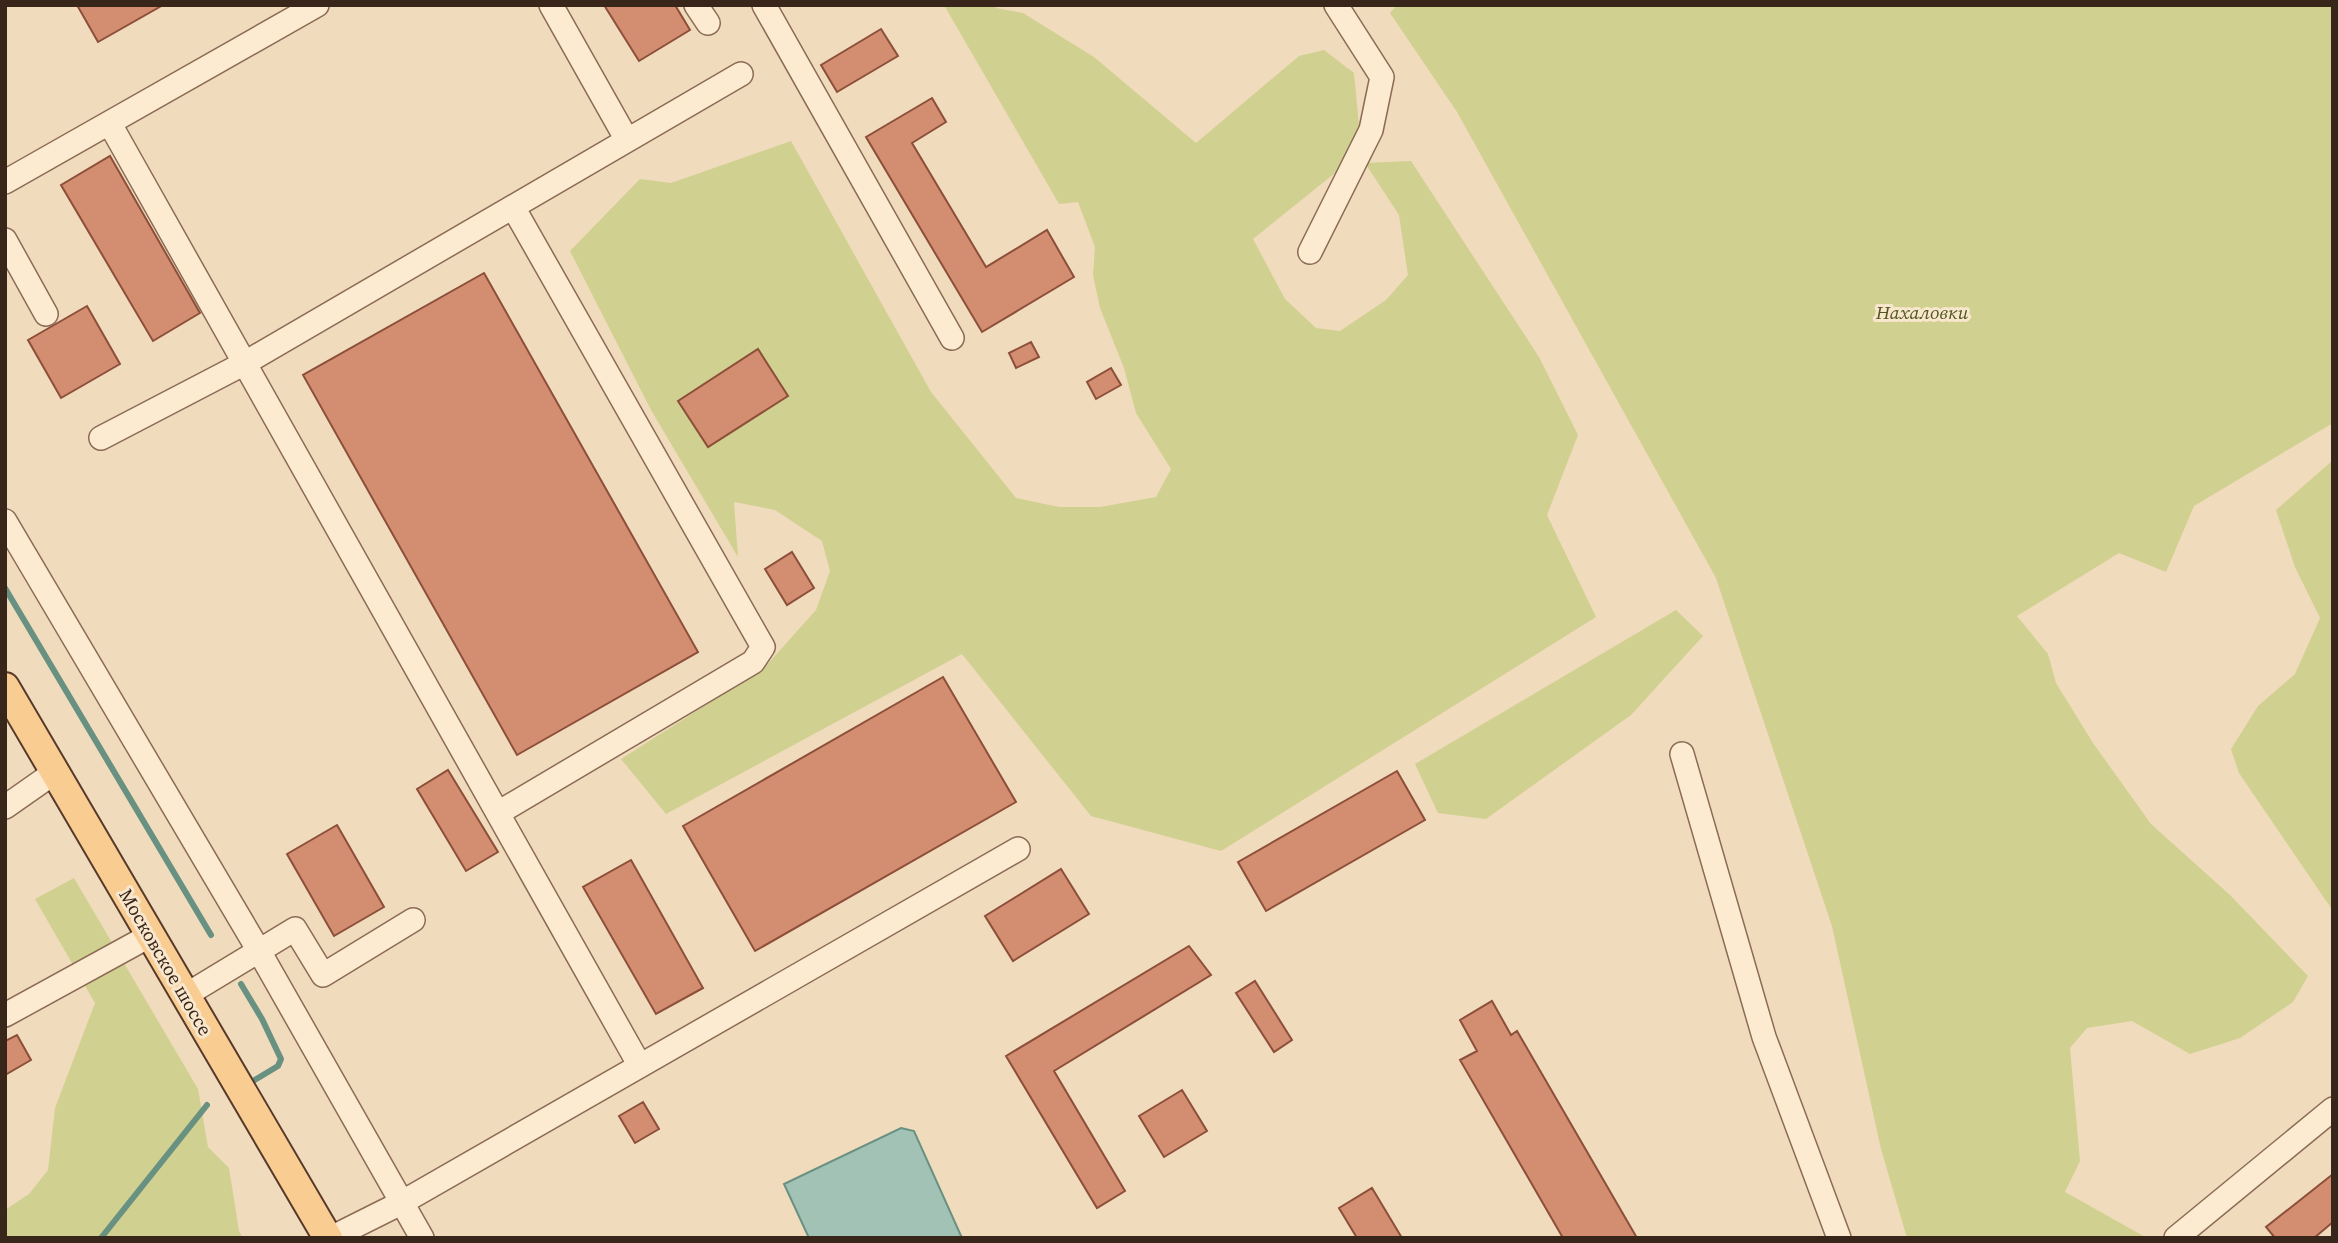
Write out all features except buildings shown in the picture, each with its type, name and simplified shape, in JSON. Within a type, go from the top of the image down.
[{"type":"main road","name":"Московское шоссе","points":[[5,687],[329,1238]]},
{"type":"street","points":[[5,183],[317,5]]},
{"type":"street","points":[[551,5],[627,140]]},
{"type":"street","points":[[764,5],[952,338]]},
{"type":"street","points":[[1310,252],[1371,130],[1382,77],[1336,5]]},
{"type":"street","points":[[101,438],[245,363],[741,74]]},
{"type":"street","points":[[110,124],[640,1066]]},
{"type":"street","points":[[498,813],[753,662],[763,647],[513,207]]},
{"type":"street","points":[[5,240],[46,314]]},
{"type":"street","points":[[5,521],[259,951],[422,1238]]},
{"type":"street","points":[[1682,754],[1764,1037],[1839,1238]]},
{"type":"street","points":[[5,807],[55,772]]},
{"type":"street","points":[[329,1238],[401,1203],[1018,849]]},
{"type":"street","points":[[186,995],[295,929],[323,975],[413,920]]},
{"type":"street","points":[[5,1015],[151,935]]},
{"type":"street","points":[[2176,1238],[2333,1109]]},
{"type":"green space","points":[[944,5],[994,5],[996,8],[1023,13],[1094,57],[1196,143],[1299,56],[1324,50],[1354,73],[1359,126],[1340,169],[1253,239],[1285,299],[1316,328],[1340,331],[1386,300],[1408,275],[1399,215],[1365,163],[1411,161],[1539,357],[1578,435],[1547,515],[1596,617],[1221,851],[1091,816],[962,654],[666,814],[621,759],[764,668],[816,610],[830,571],[822,541],[775,510],[734,502],[738,557],[651,410],[570,251],[640,179],[671,183],[791,141],[931,392],[1016,498],[1059,507],[1100,507],[1156,497],[1171,469],[1136,413],[1124,368],[1100,308],[1093,275],[1095,247],[1078,202],[1059,204]]},
{"type":"green space","name":"Нахаловки","points":[[1397,5],[2333,5],[2333,423],[2194,506],[2166,572],[2119,553],[2017,616],[2048,654],[2056,683],[2093,743],[2151,824],[2230,895],[2308,976],[2293,1002],[2240,1038],[2190,1054],[2132,1021],[2087,1028],[2070,1048],[2080,1161],[2065,1192],[2147,1238],[1907,1238],[1881,1149],[1832,926],[1716,578],[1457,112],[1390,13]]},
{"type":"green space","points":[[2333,460],[2333,911],[2239,773],[2231,749],[2258,706],[2295,674],[2320,618],[2295,567],[2276,510]]},
{"type":"green space","points":[[1676,610],[1703,636],[1631,715],[1486,819],[1438,813],[1415,764]]},
{"type":"green space","points":[[74,878],[198,1089],[208,1147],[229,1168],[239,1231],[243,1238],[5,1238],[5,1210],[29,1194],[48,1170],[55,1108],[95,1003],[35,899]]},
{"type":"shaded area","points":[[901,1128],[914,1131],[962,1238],[809,1238],[784,1184]]},
{"type":"waterway","points":[[5,588],[211,935]]},
{"type":"waterway","points":[[241,984],[281,1059],[278,1066],[253,1081]]},
{"type":"waterway","points":[[101,1238],[207,1105]]}]
